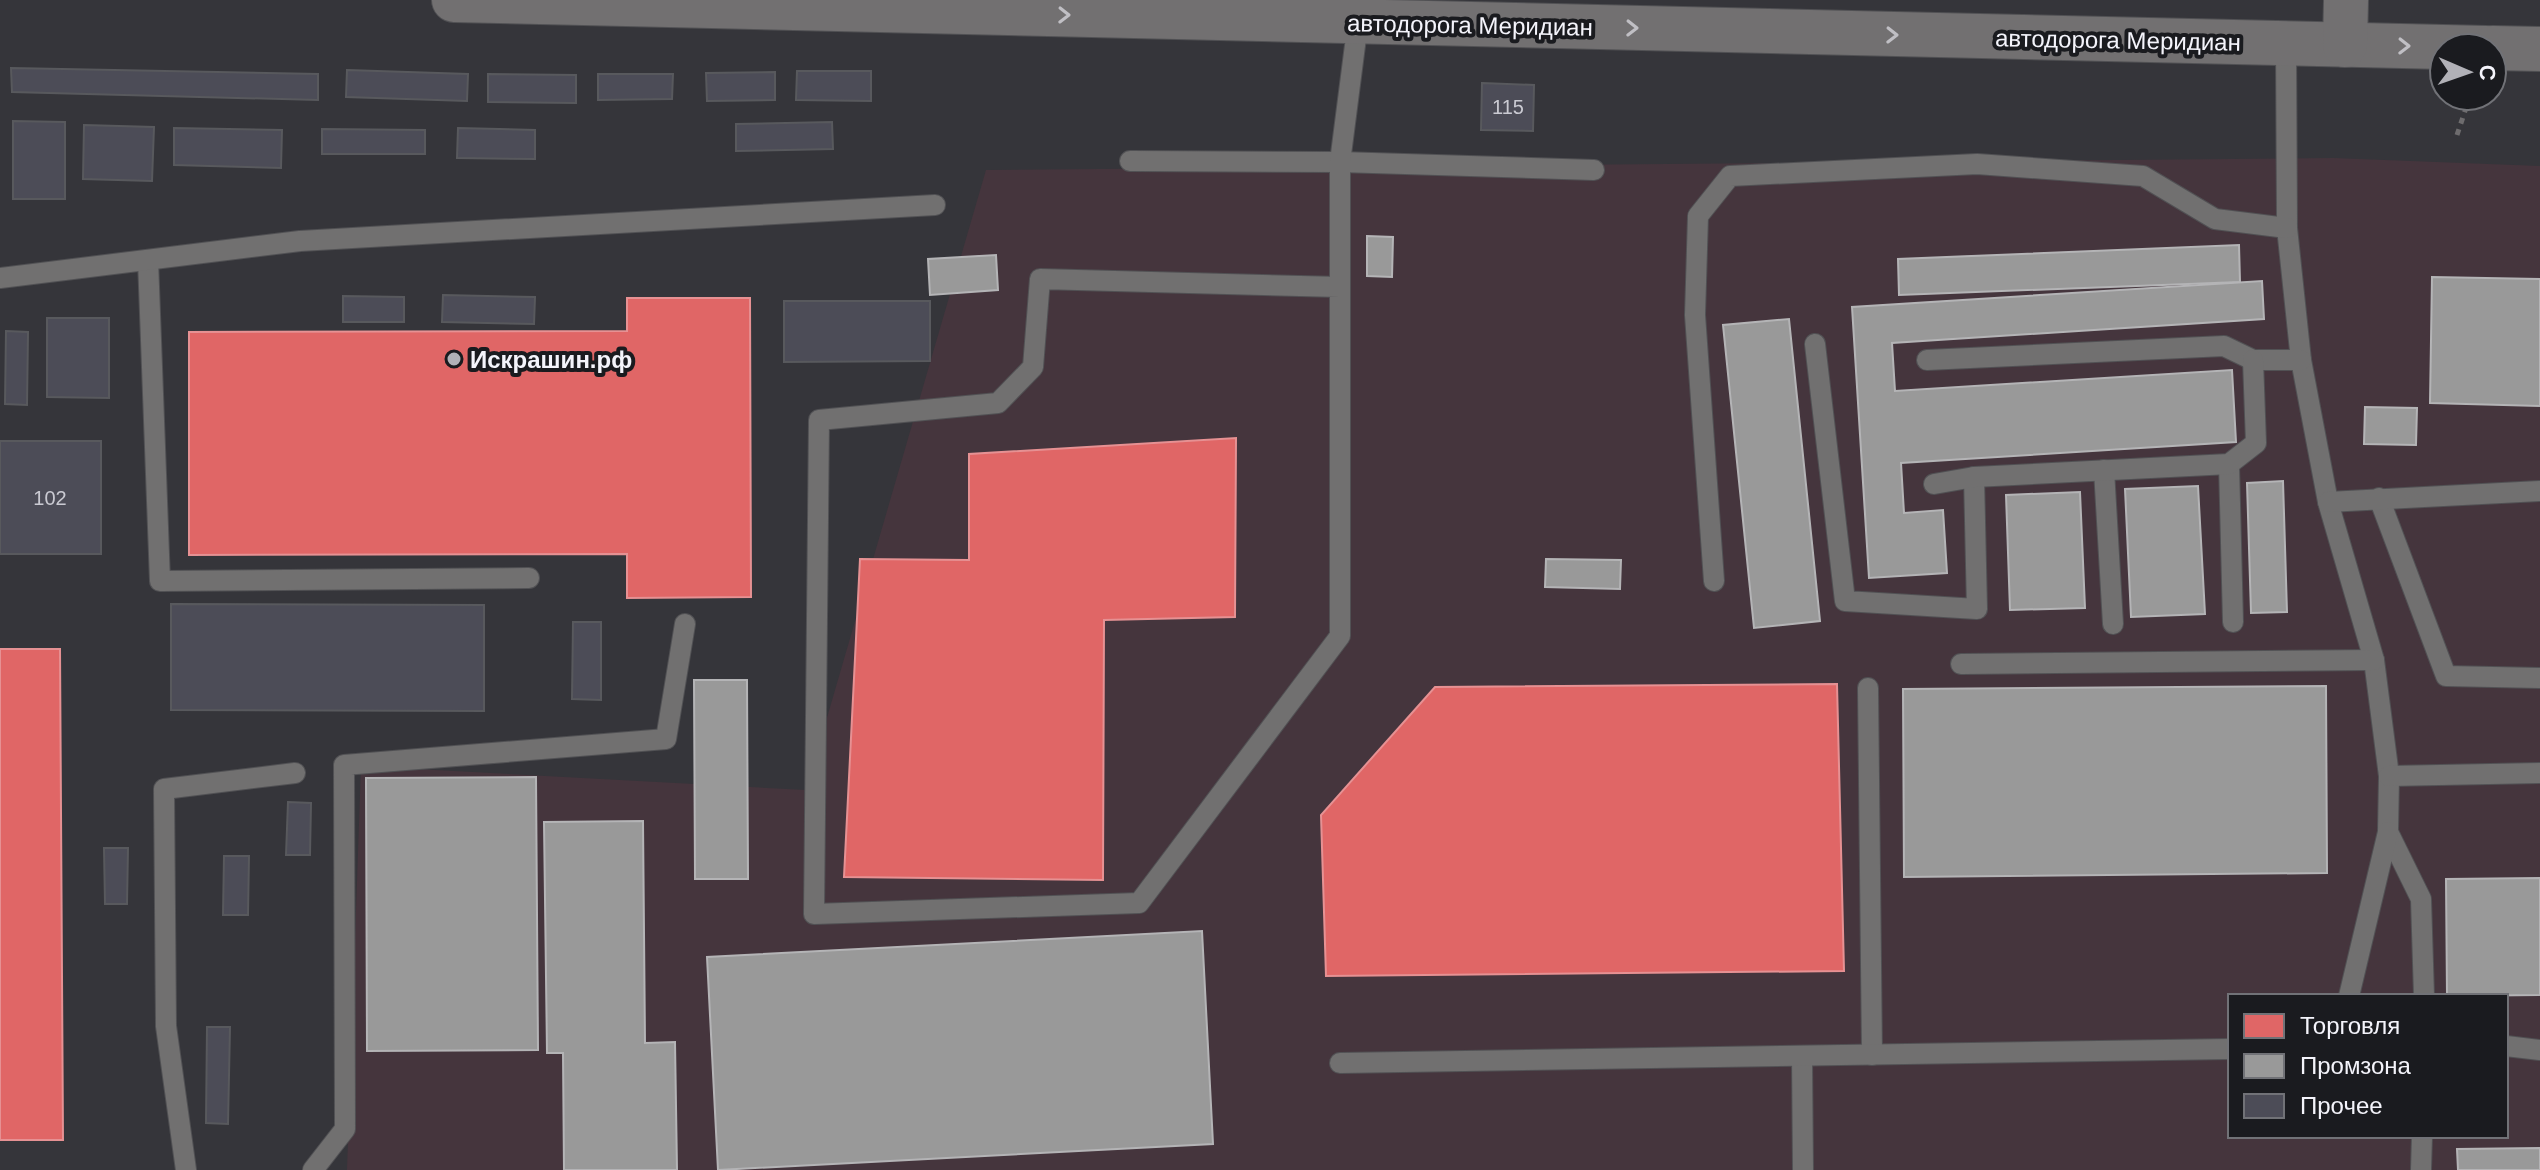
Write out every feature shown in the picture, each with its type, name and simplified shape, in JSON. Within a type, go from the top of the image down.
[{"type":"main road","name":"автодорога Меридиан","points":[[454,0],[2428,47]]},
{"type":"main road","points":[[2345,45],[2346,0]]},
{"type":"main road","points":[[2508,48],[2540,49]]},
{"type":"lane","points":[[1340,287],[1040,279],[1033,367],[998,403],[819,420],[814,914],[1139,903],[1340,636],[1340,287],[1340,162],[1358,22]]},
{"type":"lane","points":[[2286,44],[2287,228],[2301,360],[2328,502],[2374,660],[2389,776],[2388,832],[2349,994]]},
{"type":"lane","points":[[1130,161],[1340,162],[1594,170]]},
{"type":"lane","points":[[1714,581],[1695,315],[1698,216],[1730,176],[1977,164],[2143,176],[2215,219],[2287,228]]},
{"type":"lane","points":[[0,278],[300,241],[935,205]]},
{"type":"lane","points":[[148,260],[160,581],[529,578]]},
{"type":"lane","points":[[1815,344],[1845,601],[1977,609],[1974,477]]},
{"type":"lane","points":[[1927,360],[2224,346],[2253,360],[2301,360]]},
{"type":"lane","points":[[1934,484],[1974,477],[2229,464],[2256,443],[2253,360]]},
{"type":"lane","points":[[2229,464],[2233,622]]},
{"type":"lane","points":[[2104,470],[2113,624]]},
{"type":"lane","points":[[2328,502],[2540,491]]},
{"type":"lane","points":[[2379,498],[2446,676],[2540,678]]},
{"type":"lane","points":[[313,1170],[345,1129],[344,765],[666,739],[685,624]]},
{"type":"lane","points":[[1961,664],[2374,660]]},
{"type":"lane","points":[[1868,688],[1872,1055]]},
{"type":"lane","points":[[186,1170],[166,1026],[164,789],[295,773]]},
{"type":"lane","points":[[2389,776],[2540,773]]},
{"type":"lane","points":[[2388,832],[2421,899],[2424,994]]},
{"type":"lane","points":[[2508,1046],[2540,1050]]},
{"type":"lane","points":[[1340,1063],[2228,1049]]},
{"type":"lane","points":[[1802,1056],[1803,1170]]},
{"type":"lane","points":[[2421,1170],[2422,1138]]},
{"type":"path","points":[[2457,135],[2465,112]]},
{"type":"shaded area","points":[[2333,158],[2540,166],[2540,1170],[347,1170],[361,766],[806,790],[986,170]]},
{"type":"building: Торговля","points":[[627,298],[750,298],[751,597],[627,598],[627,554],[189,555],[189,332],[627,331]]},
{"type":"building: Торговля","points":[[1236,438],[1235,617],[1104,620],[1103,880],[844,877],[860,559],[969,560],[969,454]]},
{"type":"building: Торговля","points":[[0,649],[60,649],[63,1140],[0,1140]]},
{"type":"building: Торговля","points":[[1837,684],[1844,971],[1326,976],[1321,815],[1435,687]]},
{"type":"building: Промзона","points":[[1367,236],[1393,237],[1392,277],[1367,276]]},
{"type":"building: Промзона","points":[[2239,245],[2240,282],[1899,295],[1898,259]]},
{"type":"building: Промзона","points":[[996,255],[998,290],[930,295],[928,259]]},
{"type":"building: Промзона","points":[[2432,277],[2540,279],[2540,406],[2430,403]]},
{"type":"building: Промзона","points":[[2262,281],[2264,319],[1892,343],[1895,391],[2232,370],[2236,442],[1901,463],[1904,513],[1943,510],[1947,573],[1869,578],[1852,307]]},
{"type":"building: Промзона","points":[[1789,319],[1820,621],[1754,628],[1723,325]]},
{"type":"building: Промзона","points":[[2365,407],[2417,408],[2416,445],[2364,444]]},
{"type":"building: Промзона","points":[[2283,481],[2287,612],[2251,613],[2247,483]]},
{"type":"building: Промзона","points":[[2198,486],[2205,614],[2131,617],[2125,489]]},
{"type":"building: Промзона","points":[[2080,492],[2085,608],[2010,610],[2006,495]]},
{"type":"building: Промзона","points":[[1546,559],[1621,560],[1620,589],[1545,587]]},
{"type":"building: Промзона","points":[[694,680],[747,680],[748,879],[695,879]]},
{"type":"building: Промзона","points":[[2326,686],[2327,873],[1904,877],[1903,689]]},
{"type":"building: Промзона","points":[[536,777],[538,1050],[367,1051],[366,778]]},
{"type":"building: Промзона","points":[[643,821],[645,1043],[675,1042],[677,1170],[564,1170],[563,1053],[547,1053],[544,822]]},
{"type":"building: Промзона","points":[[2540,878],[2540,995],[2447,994],[2446,879]]},
{"type":"building: Промзона","points":[[1202,931],[1213,1144],[718,1170],[707,957]]},
{"type":"building: Промзона","points":[[2540,1148],[2540,1170],[2458,1170],[2457,1149]]},
{"type":"building: Прочее","points":[[11,68],[318,74],[318,100],[12,92]]},
{"type":"building: Прочее","points":[[347,70],[468,74],[467,101],[346,97]]},
{"type":"building: Прочее","points":[[797,71],[871,71],[871,101],[796,100]]},
{"type":"building: Прочее","points":[[775,72],[775,100],[707,101],[706,73]]},
{"type":"building: Прочее","points":[[488,74],[576,75],[576,103],[488,102]]},
{"type":"building: Прочее","points":[[598,74],[673,74],[672,99],[598,100]]},
{"type":"building: Прочее","points":[[1482,83],[1534,85],[1533,131],[1481,130]]},
{"type":"building: Прочее","points":[[13,121],[65,122],[65,199],[13,199]]},
{"type":"building: Прочее","points":[[832,122],[833,149],[736,151],[736,124]]},
{"type":"building: Прочее","points":[[84,125],[154,127],[152,181],[83,179]]},
{"type":"building: Прочее","points":[[174,128],[282,130],[281,168],[174,165]]},
{"type":"building: Прочее","points":[[458,128],[535,130],[535,159],[457,158]]},
{"type":"building: Прочее","points":[[322,129],[425,130],[425,154],[322,154]]},
{"type":"building: Прочее","points":[[443,295],[535,297],[534,324],[442,322]]},
{"type":"building: Прочее","points":[[343,296],[404,297],[404,322],[343,322]]},
{"type":"building: Прочее","points":[[784,301],[930,301],[930,361],[784,362]]},
{"type":"building: Прочее","points":[[47,318],[109,318],[109,398],[47,397]]},
{"type":"building: Прочее","points":[[6,331],[28,332],[27,405],[5,404]]},
{"type":"building: Прочее","points":[[0,441],[101,441],[101,554],[0,554]]},
{"type":"building: Прочее","points":[[171,604],[484,605],[484,711],[171,710]]},
{"type":"building: Прочее","points":[[573,622],[601,622],[601,700],[572,699]]},
{"type":"building: Прочее","points":[[288,802],[311,803],[310,855],[286,855]]},
{"type":"building: Прочее","points":[[104,848],[128,848],[127,904],[105,904]]},
{"type":"building: Прочее","points":[[224,856],[249,856],[248,915],[223,915]]},
{"type":"building: Прочее","points":[[207,1027],[230,1027],[228,1124],[206,1123]]},
{"type":"place","name":"Искрашин.рф","points":[[454,359]]}]
